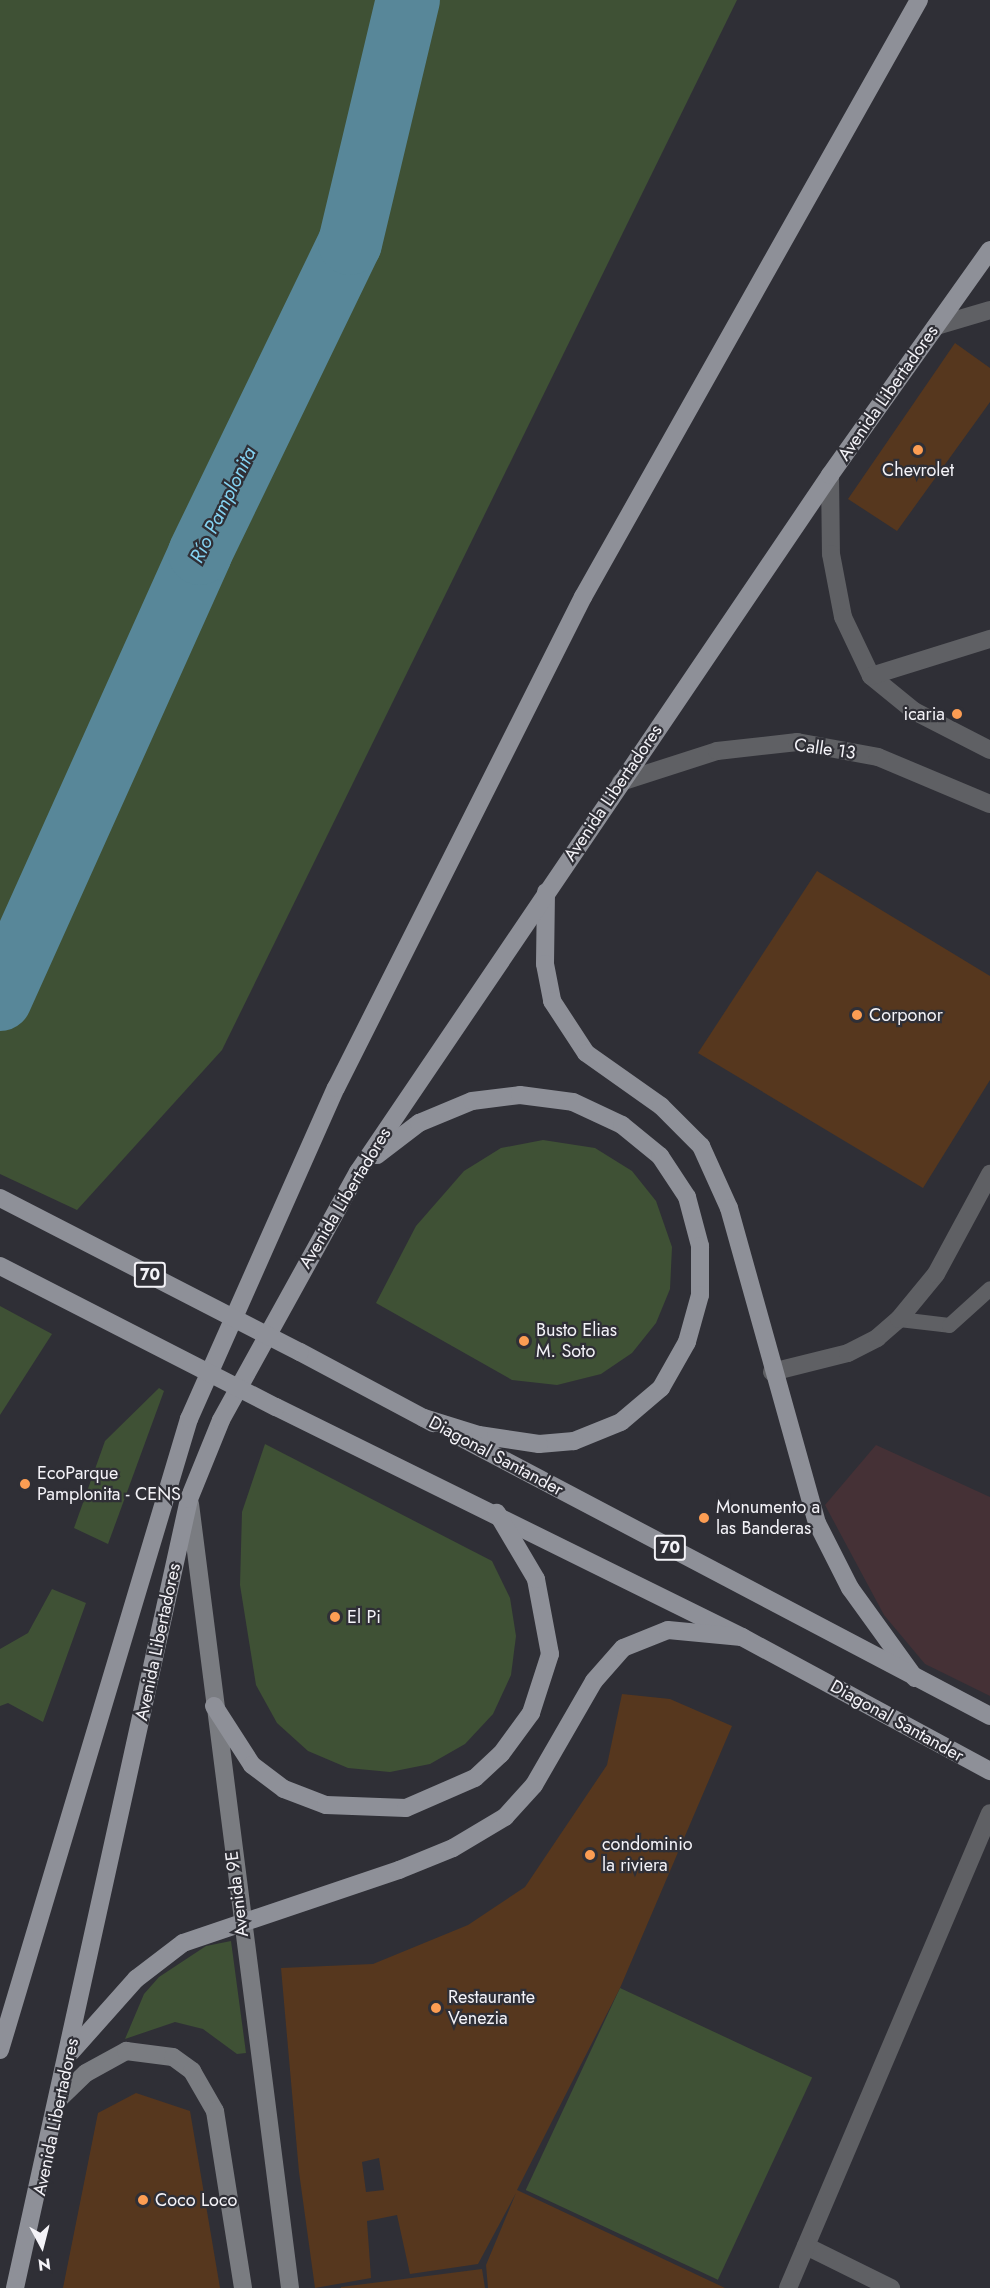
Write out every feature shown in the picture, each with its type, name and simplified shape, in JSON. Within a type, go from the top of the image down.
[{"type":"main road","name":"Avenida Libertadores","points":[[0,2050],[189,1419],[331,1099],[583,597],[919,0]]},
{"type":"main road","name":"Avenida Libertadores","points":[[15,2288],[70,2053],[189,1499],[233,1394],[358,1172],[546,891],[830,475],[990,250]]},
{"type":"main road","points":[[546,891],[545,964],[557,1012],[586,1053],[662,1106],[701,1146],[729,1208],[772,1372],[817,1523],[850,1588],[915,1678]]},
{"type":"main road","points":[[358,1172],[437,1113],[488,1097],[536,1096],[588,1107],[637,1135],[680,1182],[693,1214],[701,1277],[692,1330],[661,1388],[635,1412],[589,1437],[539,1444],[479,1435],[424,1418]]},
{"type":"main road","name":"Diagonal Santander","points":[[0,1198],[300,1352],[990,1716]]},
{"type":"main road","name":"Diagonal Santander","points":[[0,1266],[276,1407],[496,1511],[742,1637],[990,1771]]},
{"type":"main road","points":[[214,1706],[252,1766],[284,1789],[326,1805],[406,1808],[475,1778],[501,1754],[531,1713],[550,1654],[536,1579],[496,1511]]},
{"type":"main road","points":[[70,2053],[152,1965],[183,1943],[429,1858],[505,1817],[534,1785],[603,1668],[640,1638],[680,1629],[742,1637]]},
{"type":"street","points":[[936,326],[990,310]]},
{"type":"street","points":[[830,475],[831,554],[843,616],[871,676],[914,711],[990,750]]},
{"type":"street","points":[[871,676],[990,639]]},
{"type":"street","name":"Calle 13","points":[[621,783],[717,751],[796,742],[878,757],[990,804]]},
{"type":"street","points":[[772,1372],[848,1353],[877,1338],[899,1319],[936,1274],[990,1174]]},
{"type":"street","name":"Avenida 9E","points":[[189,1499],[240,1922],[290,2288]]},
{"type":"street","points":[[788,2288],[990,1813]]},
{"type":"street","points":[[59,2099],[86,2073],[126,2051],[173,2057],[192,2071],[215,2111],[243,2288]]},
{"type":"street","points":[[806,2246],[891,2288]]},
{"type":"lane","points":[[899,1319],[949,1325],[990,1288]]},
{"type":"shaded area","points":[[876,1445],[990,1497],[990,1696],[925,1664],[884,1615],[825,1505]]},
{"type":"green space","points":[[0,0],[737,0],[222,1050],[77,1210],[0,1174]]},
{"type":"green space","points":[[543,1140],[595,1148],[632,1171],[656,1201],[672,1247],[670,1289],[656,1323],[632,1353],[601,1374],[557,1385],[512,1380],[376,1303],[416,1226],[464,1171],[501,1148]]},
{"type":"green space","points":[[0,1306],[52,1334],[0,1415]]},
{"type":"green space","points":[[159,1388],[164,1391],[108,1544],[74,1528],[105,1441]]},
{"type":"green space","points":[[265,1444],[492,1561],[510,1598],[516,1636],[511,1675],[493,1714],[465,1744],[430,1764],[390,1772],[348,1768],[308,1751],[277,1723],[256,1685],[240,1585],[242,1512]]},
{"type":"green space","points":[[52,1589],[86,1603],[43,1722],[8,1703],[0,1706],[0,1649],[28,1633]]},
{"type":"green space","points":[[231,1941],[246,2053],[237,2054],[203,2029],[175,2022],[125,2039],[144,1994],[159,1977],[206,1946]]},
{"type":"green space","points":[[620,1988],[812,2078],[718,2280],[526,2190]]},
{"type":"building","name":"Chevrolet","points":[[955,343],[990,368],[990,402],[897,531],[848,499]]},
{"type":"building","name":"Corponor","points":[[817,871],[990,976],[990,1080],[923,1188],[698,1053]]},
{"type":"building","points":[[622,1694],[670,1699],[732,1726],[620,1988],[517,2190],[725,2288],[488,2288],[486,2265],[516,2193],[478,2264],[410,2274],[397,2215],[367,2221],[371,2278],[315,2288],[299,2172],[281,1968],[373,1964],[468,1925],[525,1887],[607,1765]],"holes":[[[379,2158],[384,2190],[366,2192],[362,2162]]]},
{"type":"building","name":"Coco Loco","points":[[136,2093],[190,2111],[220,2288],[63,2288],[98,2113]]},
{"type":"building","points":[[482,2269],[485,2288],[341,2288],[341,2287]]},
{"type":"waterway","name":"Río Pamplonita","points":[[0,999],[200,553],[350,243],[408,0]]},
{"type":"place","name":"Chevrolet","points":[[918,450]]},
{"type":"place","name":"icaria","points":[[957,714]]},
{"type":"place","name":"Corponor","points":[[857,1015]]},
{"type":"place","name":"Busto Elias M. Soto","points":[[524,1341]]},
{"type":"place","name":"EcoParque Pamplonita - CENS","points":[[25,1484]]},
{"type":"place","name":"Monumento a las Banderas","points":[[704,1518]]},
{"type":"place","name":"El Pi","points":[[335,1617]]},
{"type":"place","name":"condominio la riviera","points":[[590,1855]]},
{"type":"place","name":"Restaurante Venezia","points":[[436,2008]]},
{"type":"place","name":"Coco Loco","points":[[143,2200]]}]
